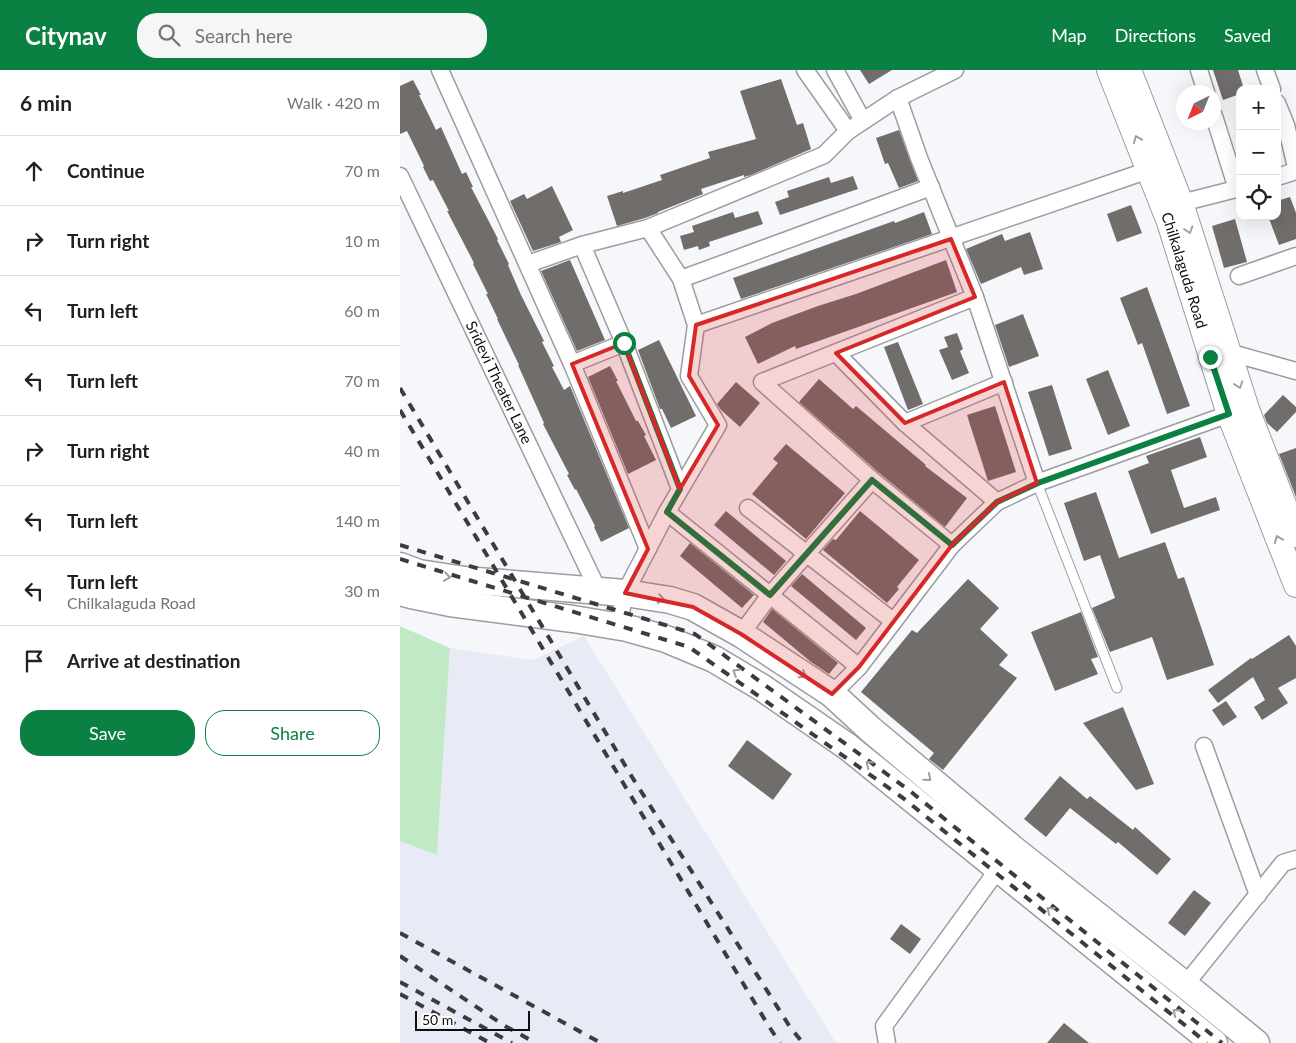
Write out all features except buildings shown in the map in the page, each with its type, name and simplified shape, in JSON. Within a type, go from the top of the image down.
[{"type":"main road","name":"Chilkalaguda Road","points":[[1109,70],[1169,222],[1229,414],[1296,585]]},
{"type":"main road","name":"Chilkalaguda Road","points":[[1129,70],[1181,203],[1250,417],[1296,535]]},
{"type":"main road","points":[[400,566],[420,573],[465,580],[625,593],[670,600],[694,607],[741,634],[832,694],[1013,849],[1256,1043]]},
{"type":"main road","points":[[400,592],[450,603],[618,627],[666,639],[714,659],[761,687],[848,747],[1214,1043]]},
{"type":"street","points":[[440,70],[572,364],[648,549]]},
{"type":"street","points":[[805,70],[848,131]]},
{"type":"street","points":[[835,70],[863,120]]},
{"type":"street","points":[[1198,70],[1203,85]]},
{"type":"street","points":[[1265,70],[1271,85]]},
{"type":"street","points":[[528,264],[582,245],[648,228],[824,155],[848,131],[863,120],[898,98],[950,71]]},
{"type":"street","points":[[898,98],[975,297],[1038,483]]},
{"type":"street","points":[[1281,108],[1291,122],[1296,169],[1281,175]]},
{"type":"street","points":[[1219,130],[1236,183]]},
{"type":"street","points":[[696,325],[1149,170]]},
{"type":"street","name":"Sridevi Theater Lane","points":[[400,176],[598,590]]},
{"type":"street","points":[[681,278],[931,187]]},
{"type":"street","points":[[1181,203],[1236,189]]},
{"type":"street","points":[[618,627],[625,593],[667,512],[718,425],[689,376],[696,325],[681,278],[648,228]]},
{"type":"street","points":[[582,245],[624,343],[680,489]]},
{"type":"street","points":[[1240,276],[1296,256]]},
{"type":"street","points":[[952,545],[872,480],[762,382],[975,297]]},
{"type":"street","points":[[572,364],[624,343]]},
{"type":"street","points":[[1228,352],[1296,371]]},
{"type":"street","points":[[836,353],[906,423],[997,502]]},
{"type":"street","points":[[906,423],[1004,382]]},
{"type":"street","points":[[832,694],[859,667],[952,545],[997,502],[1038,483],[1229,414]]},
{"type":"street","points":[[741,634],[770,595],[872,480]]},
{"type":"street","points":[[748,508],[893,621]]},
{"type":"street","points":[[667,512],[859,667]]},
{"type":"street","points":[[1204,746],[1258,894]]},
{"type":"street","points":[[1185,985],[1283,863],[1296,859]]},
{"type":"street","points":[[887,1043],[884,1026],[999,868]]},
{"type":"lane","points":[[1038,483],[1117,688]]},
{"type":"highlighted area","points":[[951,239],[975,297],[836,353],[905,423],[1004,382],[1037,483],[997,502],[952,545],[859,667],[832,694],[741,634],[693,607],[625,593],[648,549],[572,364],[624,343],[680,489],[718,425],[689,376],[696,325]]},
{"type":"shaded area","points":[[584,636],[836,1043],[400,1043],[400,841],[437,855],[450,648],[532,660]]},
{"type":"green space","points":[[400,626],[450,648],[437,855],[400,841]]},
{"type":"railway","points":[[400,388],[632,777],[790,1027],[803,1043]]},
{"type":"railway","points":[[400,410],[780,1043]]},
{"type":"railway","points":[[400,545],[695,634],[910,791],[1222,1043]]},
{"type":"railway","points":[[400,559],[689,647],[903,798],[1207,1043]]},
{"type":"railway","points":[[400,933],[601,1043]]},
{"type":"railway","points":[[400,956],[505,1026],[536,1043]]},
{"type":"railway","points":[[400,982],[512,1043]]},
{"type":"railway","points":[[400,994],[490,1043]]},
{"type":"route","points":[[624,343],[680,489],[667,512],[770,595],[872,480],[952,545],[997,502],[1038,483],[1229,414],[1210,357]]}]
